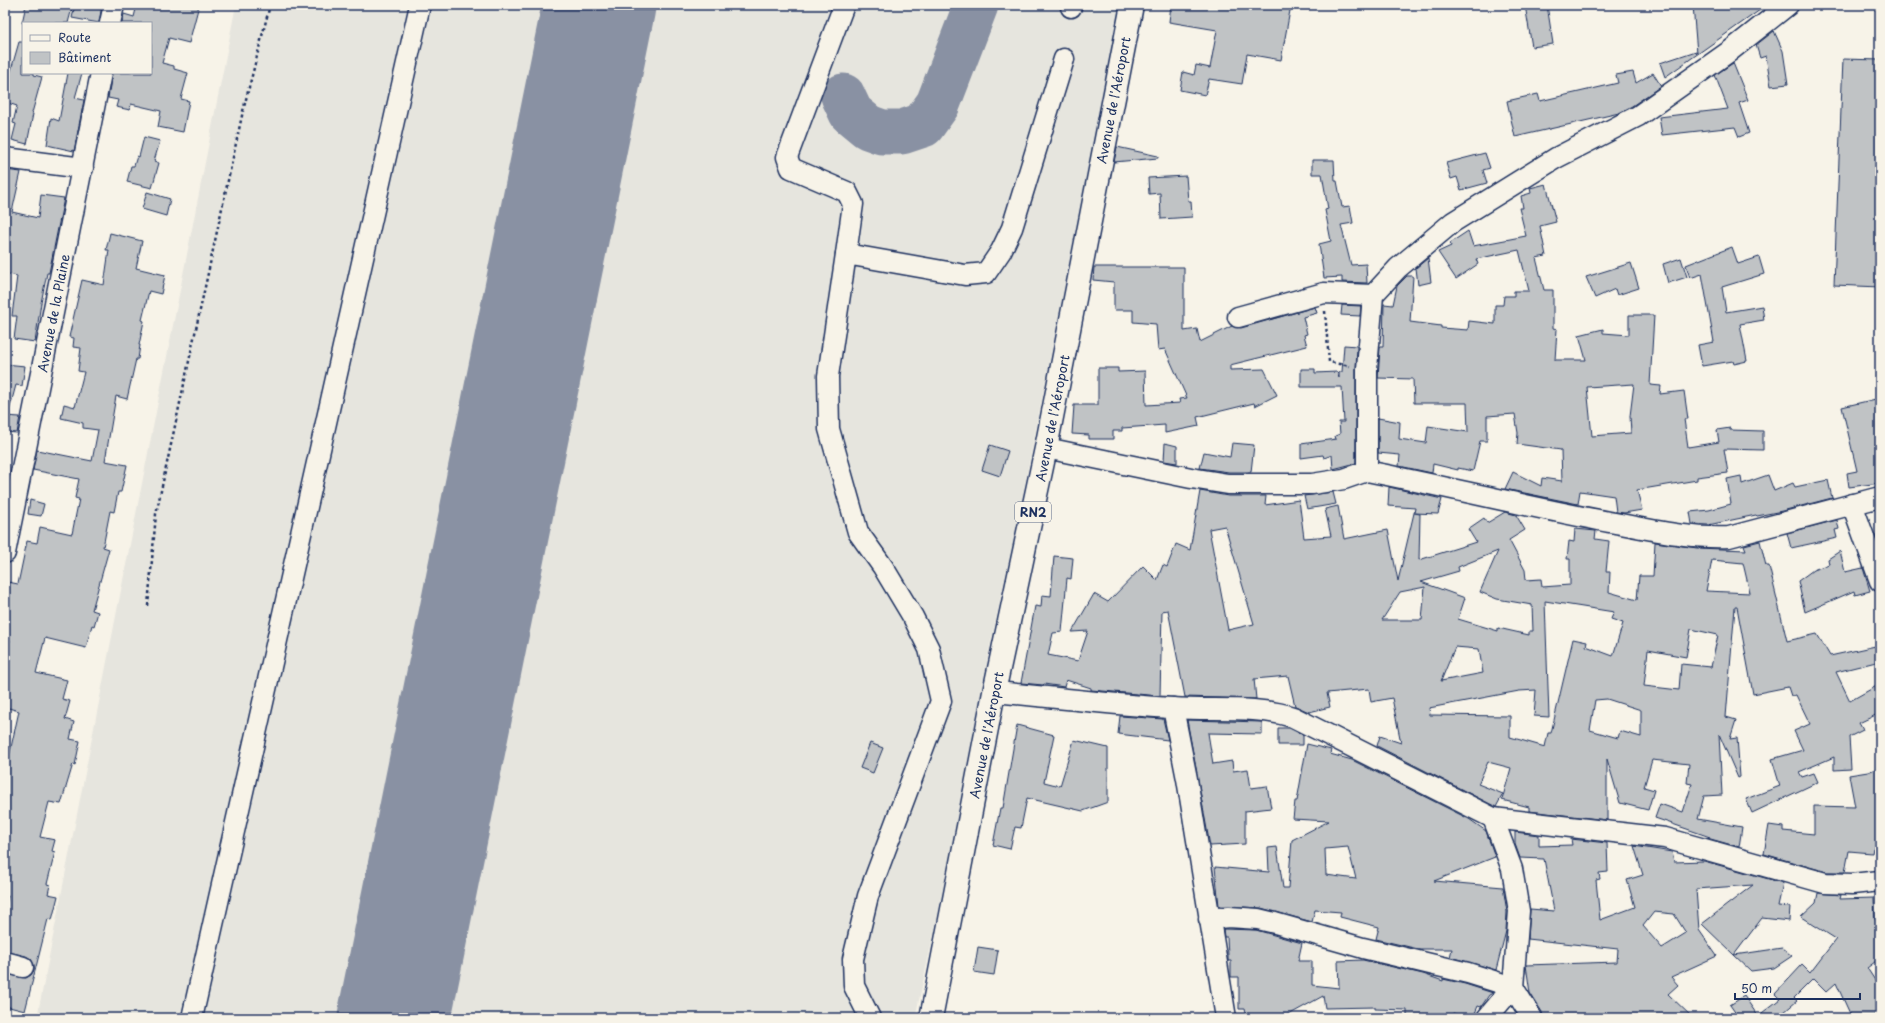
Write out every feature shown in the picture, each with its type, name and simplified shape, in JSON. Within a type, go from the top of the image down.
[{"type":"highway","name":"Avenue de l'Aéroport","points":[[931,1018],[994,692],[1046,448],[1132,5]]},
{"type":"street","points":[[110,22],[114,5]]},
{"type":"street","points":[[192,1018],[420,5]]},
{"type":"street","points":[[844,5],[787,157],[791,168],[847,192],[853,204],[828,376],[829,429],[858,532],[913,617],[929,649],[940,701],[868,896],[853,959],[854,986],[870,1018]]},
{"type":"street","points":[[1367,471],[1366,369],[1373,295],[1398,268],[1453,222],[1556,158],[1638,116],[1723,56],[1788,5]]},
{"type":"street","points":[[846,254],[965,275],[986,273],[1001,251],[1012,228],[1064,58]]},
{"type":"street","name":"Avenue de la Plaine","points":[[5,553],[101,74]]},
{"type":"street","points":[[5,158],[83,168]]},
{"type":"street","points":[[1238,317],[1324,293],[1373,295]]},
{"type":"street","points":[[1046,448],[1190,478],[1228,484],[1312,484],[1344,479],[1367,471],[1570,515],[1685,536],[1710,538],[1729,537],[1880,497]]},
{"type":"street","points":[[1852,504],[1880,581]]},
{"type":"street","points":[[994,692],[1173,708],[1261,709],[1293,717],[1493,818],[1665,838],[1825,883],[1852,884],[1880,881]]},
{"type":"street","points":[[1173,708],[1187,779],[1226,1018]]},
{"type":"street","points":[[1487,1018],[1513,987],[1519,910],[1512,869],[1493,818]]},
{"type":"street","points":[[1209,919],[1229,917],[1258,919],[1363,948],[1468,973],[1513,987],[1532,1018]]},
{"type":"path","points":[[148,606],[156,514],[243,111],[270,5]]},
{"type":"path","points":[[1324,293],[1329,362],[1366,369]]},
{"type":"shaded area","points":[[236,5],[1121,5],[1017,524],[991,642],[938,915],[915,1018],[37,1018]]},
{"type":"building","points":[[26,5],[56,5],[72,8],[68,22],[22,22]]},
{"type":"building","points":[[75,5],[102,5],[99,22],[72,18]]},
{"type":"building","points":[[137,5],[199,5],[189,43],[169,38],[162,63],[174,66],[174,69],[188,73],[181,99],[189,101],[183,132],[158,127],[161,111],[131,104],[130,110],[116,107],[118,100],[108,98],[112,74],[152,74],[152,22],[122,22],[124,14],[134,17]]},
{"type":"building","points":[[1171,5],[1291,5],[1281,60],[1247,54],[1242,84],[1209,79],[1205,95],[1180,90],[1183,72],[1194,75],[1196,65],[1210,68],[1217,30],[1169,22]]},
{"type":"building","points":[[1525,5],[1547,5],[1553,44],[1532,47]]},
{"type":"building","points":[[1693,5],[1767,5],[1665,77],[1660,63],[1696,51],[1697,53]]},
{"type":"building","points":[[1774,31],[1783,51],[1788,84],[1771,86],[1766,56],[1760,58],[1756,45]]},
{"type":"building","points":[[19,42],[22,42],[22,74],[34,74],[42,77],[32,113],[27,144],[12,140],[16,124],[13,123],[17,106],[5,102],[5,91]]},
{"type":"building","points":[[1843,59],[1880,60],[1880,287],[1834,285]]},
{"type":"building","points":[[1733,63],[1748,100],[1739,103],[1749,133],[1739,137],[1735,127],[1662,135],[1659,117],[1728,109],[1715,75]]},
{"type":"building","points":[[1633,72],[1636,83],[1653,73],[1661,86],[1619,113],[1515,137],[1507,101],[1538,94],[1540,101],[1618,83],[1616,75]]},
{"type":"building","points":[[68,74],[82,74],[75,98],[84,100],[74,151],[47,145],[51,118],[59,121]]},
{"type":"building","points":[[144,137],[160,141],[154,161],[159,163],[152,188],[127,182],[131,166],[134,166],[137,156],[139,157]]},
{"type":"building","points":[[1117,147],[1158,156],[1158,158],[1114,162]]},
{"type":"building","points":[[1485,153],[1490,168],[1483,170],[1487,183],[1461,190],[1457,177],[1451,179],[1446,163]]},
{"type":"building","points":[[1312,160],[1334,160],[1335,181],[1337,181],[1342,207],[1350,206],[1353,223],[1341,225],[1351,265],[1366,264],[1367,283],[1342,282],[1342,277],[1324,278],[1319,244],[1331,241],[1325,210],[1328,209],[1322,174],[1312,174]]},
{"type":"building","points":[[5,170],[21,172],[12,212],[38,218],[41,195],[64,198],[49,273],[47,273],[35,342],[14,339],[17,316],[12,316],[17,276],[5,273]]},
{"type":"building","points":[[1186,176],[1188,201],[1191,201],[1192,217],[1161,219],[1160,193],[1149,194],[1148,178]]},
{"type":"building","points":[[1546,184],[1556,222],[1540,226],[1546,256],[1536,258],[1544,290],[1553,290],[1553,328],[1557,329],[1555,360],[1586,360],[1579,335],[1603,329],[1603,333],[1629,335],[1629,315],[1654,315],[1650,385],[1661,386],[1660,394],[1684,391],[1688,419],[1684,419],[1688,447],[1719,442],[1717,430],[1730,428],[1730,430],[1763,431],[1763,450],[1724,449],[1728,473],[1697,477],[1697,480],[1637,490],[1642,510],[1624,513],[1616,512],[1614,496],[1580,491],[1578,504],[1505,489],[1513,472],[1541,486],[1542,478],[1562,481],[1561,450],[1517,444],[1518,433],[1515,414],[1487,416],[1487,441],[1480,441],[1473,471],[1458,468],[1458,470],[1433,464],[1432,473],[1399,466],[1400,455],[1378,453],[1378,418],[1400,422],[1399,439],[1426,443],[1428,426],[1468,432],[1467,403],[1414,403],[1413,379],[1378,378],[1380,347],[1383,347],[1384,304],[1393,305],[1397,286],[1407,276],[1413,276],[1410,322],[1441,326],[1441,328],[1468,330],[1469,321],[1495,324],[1495,305],[1503,305],[1504,296],[1514,296],[1514,291],[1529,291],[1519,250],[1476,259],[1478,264],[1456,279],[1438,252],[1451,246],[1450,243],[1468,231],[1473,246],[1526,236],[1519,208],[1523,208],[1521,196],[1531,193],[1530,188]],"holes":[[[1634,384],[1630,416],[1631,433],[1592,436],[1587,387]]]},
{"type":"building","points":[[147,192],[170,199],[166,216],[142,209]]},
{"type":"building","points":[[110,233],[142,241],[136,268],[165,275],[161,294],[149,291],[142,320],[144,321],[138,359],[136,359],[127,399],[116,396],[105,461],[127,465],[121,492],[118,492],[114,512],[110,511],[103,547],[109,549],[92,610],[98,612],[94,626],[92,625],[86,648],[45,638],[36,673],[67,680],[62,699],[70,701],[65,719],[74,722],[70,739],[80,741],[75,765],[73,764],[61,804],[49,802],[40,837],[55,840],[52,851],[55,852],[47,884],[50,885],[48,894],[58,896],[52,920],[48,919],[25,1011],[5,1006],[5,974],[26,978],[31,975],[34,970],[34,965],[31,959],[26,956],[5,951],[5,909],[8,896],[5,896],[5,760],[8,761],[19,711],[5,707],[5,679],[10,658],[6,657],[10,640],[5,639],[5,598],[8,582],[18,584],[27,541],[37,543],[40,527],[72,534],[79,499],[75,498],[79,479],[33,470],[37,450],[92,461],[98,430],[83,428],[83,423],[61,418],[64,404],[75,407],[84,372],[78,371],[81,348],[73,347],[74,338],[69,337],[82,280],[104,285],[109,250],[106,250]]},
{"type":"building","points":[[1732,247],[1738,264],[1759,257],[1764,274],[1722,287],[1726,312],[1762,306],[1764,320],[1740,324],[1747,361],[1734,364],[1733,361],[1702,366],[1698,345],[1714,342],[1702,274],[1690,278],[1686,265]]},
{"type":"building","points":[[1428,258],[1431,282],[1418,285],[1416,268]]},
{"type":"building","points":[[1681,258],[1687,277],[1668,283],[1663,264]]},
{"type":"building","points":[[1631,263],[1639,288],[1617,295],[1615,289],[1595,298],[1586,277]]},
{"type":"building","points":[[1094,267],[1184,267],[1184,331],[1197,329],[1200,342],[1232,326],[1241,328],[1315,307],[1317,313],[1303,317],[1307,334],[1304,335],[1307,346],[1230,365],[1230,370],[1264,369],[1277,395],[1255,406],[1254,403],[1197,417],[1199,426],[1165,433],[1165,425],[1122,428],[1122,431],[1113,431],[1113,439],[1089,439],[1089,435],[1072,434],[1074,405],[1098,405],[1098,368],[1118,368],[1118,372],[1145,371],[1146,405],[1180,403],[1179,399],[1187,398],[1165,349],[1158,350],[1156,324],[1133,322],[1133,310],[1114,310],[1114,282],[1093,280]]},
{"type":"building","points":[[1342,305],[1361,306],[1360,316],[1341,315]]},
{"type":"building","points":[[1344,345],[1357,346],[1356,463],[1333,469],[1332,455],[1324,458],[1323,455],[1301,458],[1301,444],[1336,439],[1335,436],[1340,434],[1339,422],[1344,422],[1342,387],[1301,387],[1301,369],[1315,369],[1315,373],[1337,372],[1339,378],[1339,372],[1342,372]]},
{"type":"building","points":[[5,364],[25,366],[22,386],[16,385],[9,411],[5,410]]},
{"type":"building","points":[[1880,398],[1880,483],[1849,487],[1847,473],[1857,471],[1842,407]]},
{"type":"building","points":[[5,416],[20,417],[17,433],[5,432]]},
{"type":"building","points":[[1165,443],[1177,446],[1177,463],[1164,461]]},
{"type":"building","points":[[1232,443],[1254,445],[1251,472],[1229,472],[1200,468],[1204,452],[1230,457]]},
{"type":"building","points":[[990,445],[1008,451],[1000,476],[982,470]]},
{"type":"building","points":[[1768,475],[1774,491],[1793,483],[1795,487],[1828,480],[1832,498],[1757,516],[1708,525],[1692,524],[1690,512],[1709,510],[1731,504],[1727,479],[1741,476],[1742,484]]},
{"type":"building","points":[[1389,487],[1442,499],[1438,514],[1414,513],[1415,508],[1388,506]]},
{"type":"building","points":[[1200,491],[1228,496],[1266,496],[1265,505],[1299,500],[1304,538],[1331,536],[1325,509],[1338,506],[1344,539],[1388,530],[1398,581],[1414,513],[1420,514],[1419,560],[1476,542],[1468,529],[1484,518],[1487,523],[1505,512],[1516,515],[1525,530],[1509,540],[1525,570],[1526,580],[1541,579],[1542,587],[1570,585],[1570,559],[1567,559],[1569,541],[1574,542],[1575,529],[1596,531],[1595,539],[1609,541],[1606,572],[1610,572],[1609,592],[1637,600],[1639,576],[1653,576],[1655,542],[1697,548],[1746,550],[1744,545],[1760,541],[1766,566],[1769,566],[1787,641],[1817,634],[1830,656],[1880,645],[1880,661],[1836,672],[1850,701],[1880,684],[1880,713],[1859,723],[1863,730],[1849,737],[1851,769],[1834,770],[1834,757],[1799,772],[1802,777],[1814,773],[1818,782],[1752,813],[1746,799],[1780,786],[1772,759],[1803,750],[1794,731],[1810,724],[1796,695],[1791,696],[1788,687],[1753,694],[1737,607],[1735,607],[1726,717],[1736,720],[1730,739],[1737,738],[1740,777],[1738,778],[1719,734],[1722,795],[1704,796],[1698,819],[1742,827],[1739,847],[1707,838],[1710,837],[1655,818],[1660,804],[1683,812],[1692,784],[1687,783],[1689,764],[1652,760],[1644,787],[1654,790],[1648,810],[1620,803],[1607,759],[1607,820],[1529,811],[1529,807],[1502,800],[1511,768],[1488,762],[1478,784],[1503,794],[1496,807],[1377,746],[1380,736],[1401,743],[1392,698],[1371,702],[1369,689],[1327,693],[1330,707],[1309,712],[1295,706],[1288,676],[1254,679],[1256,699],[1185,697],[1168,610],[1162,611],[1160,696],[1091,690],[1091,688],[1066,680],[1064,687],[1021,683],[1035,606],[1041,607],[1042,595],[1051,596],[1054,556],[1073,558],[1071,579],[1067,578],[1062,632],[1053,633],[1048,655],[1078,661],[1088,631],[1072,632],[1094,594],[1108,602],[1143,566],[1157,580],[1163,565],[1167,567],[1176,544],[1190,550]],"holes":[[[1225,526],[1254,624],[1228,630],[1209,529]],[[1498,551],[1480,592],[1497,599],[1532,605],[1533,631],[1529,631],[1529,635],[1498,628],[1498,631],[1458,619],[1465,598],[1421,582],[1459,571],[1458,567]],[[1712,560],[1743,563],[1750,593],[1706,591]],[[1425,587],[1422,620],[1382,620],[1400,592]],[[1545,601],[1614,612],[1611,619],[1623,623],[1613,656],[1586,646],[1587,642],[1573,639],[1551,733],[1548,733],[1545,747],[1510,737],[1510,716],[1430,715],[1429,708],[1519,691],[1536,690],[1534,716],[1549,717]],[[1691,629],[1718,635],[1711,667],[1681,664],[1679,690],[1644,686],[1648,650],[1686,657]],[[1455,647],[1479,649],[1483,673],[1441,681]],[[1607,699],[1641,710],[1641,737],[1620,731],[1618,738],[1590,730],[1595,700]]]},
{"type":"building","points":[[1333,492],[1336,504],[1307,509],[1304,496]]},
{"type":"building","points":[[30,500],[44,504],[41,516],[28,514]]},
{"type":"building","points":[[1837,520],[1839,529],[1835,530],[1837,538],[1791,548],[1787,533]]},
{"type":"building","points":[[1840,551],[1845,572],[1863,568],[1870,591],[1855,595],[1854,591],[1805,612],[1798,581],[1813,570],[1829,564],[1828,559]]},
{"type":"building","points":[[1120,716],[1163,719],[1168,740],[1118,734]]},
{"type":"building","points":[[1187,720],[1262,722],[1262,734],[1208,733],[1213,764],[1232,761],[1233,771],[1248,769],[1251,788],[1267,786],[1271,808],[1245,811],[1245,844],[1210,846]]},
{"type":"building","points":[[1017,725],[1054,735],[1044,782],[1060,786],[1074,740],[1108,748],[1108,802],[1083,811],[1027,798],[1021,828],[1015,827],[1010,849],[993,845],[1000,808],[1003,808]]},
{"type":"building","points":[[1278,728],[1289,728],[1303,735],[1303,745],[1278,745]]},
{"type":"building","points":[[870,743],[883,748],[873,773],[860,768]]},
{"type":"building","points":[[1307,744],[1331,750],[1330,754],[1352,760],[1469,819],[1486,831],[1495,857],[1434,881],[1503,887],[1507,912],[1506,931],[1496,970],[1450,957],[1452,949],[1418,949],[1376,939],[1379,927],[1340,917],[1341,912],[1315,910],[1312,922],[1261,908],[1219,906],[1215,867],[1269,872],[1268,848],[1277,847],[1283,888],[1288,888],[1292,840],[1329,821],[1293,819],[1295,801],[1297,801]],"holes":[[[1348,847],[1356,879],[1326,875],[1325,849]]]},
{"type":"building","points":[[1880,767],[1880,847],[1873,848],[1872,853],[1849,851],[1845,872],[1827,872],[1764,854],[1769,825],[1783,827],[1783,831],[1814,834],[1814,806],[1855,807],[1849,775],[1868,772]]},
{"type":"building","points":[[1515,832],[1539,835],[1539,846],[1572,845],[1571,839],[1607,843],[1608,872],[1599,873],[1600,879],[1596,880],[1600,920],[1635,907],[1627,880],[1643,875],[1634,846],[1672,852],[1674,862],[1704,861],[1783,883],[1778,906],[1790,907],[1789,921],[1762,918],[1734,955],[1702,924],[1753,885],[1696,889],[1699,930],[1717,956],[1671,977],[1678,985],[1668,994],[1693,1018],[1543,1018],[1542,1012],[1530,993],[1526,965],[1617,962],[1618,949],[1528,939],[1530,909],[1554,911],[1544,859],[1520,858],[1515,844]],"holes":[[[1654,912],[1674,914],[1686,933],[1662,948],[1643,926]]]},
{"type":"building","points":[[1818,893],[1841,895],[1840,899],[1874,898],[1875,918],[1880,924],[1880,958],[1867,968],[1880,988],[1880,1018],[1852,1018],[1836,983],[1826,992],[1813,979],[1794,998],[1797,1001],[1777,1018],[1739,1018],[1730,1005],[1744,996],[1758,1016],[1780,999],[1775,994],[1802,965],[1810,973],[1836,939],[1801,917],[1816,903]]},
{"type":"building","points":[[1223,929],[1256,930],[1302,943],[1298,961],[1312,961],[1312,985],[1339,988],[1338,961],[1363,960],[1423,974],[1443,981],[1443,979],[1465,984],[1493,993],[1489,995],[1481,1007],[1478,1006],[1473,1018],[1465,1018],[1453,1013],[1450,1018],[1407,1018],[1407,1010],[1375,1009],[1375,1007],[1325,1008],[1323,996],[1283,1018],[1247,1018],[1245,1009],[1239,1009],[1239,977],[1231,977],[1231,961],[1228,961],[1227,937],[1224,937]]},
{"type":"building","points":[[978,947],[998,950],[994,975],[974,972]]},
{"type":"building","points":[[1782,948],[1792,956],[1774,968],[1751,971],[1734,955]]},
{"type":"taxiway","points":[[843,96],[851,113],[868,127],[882,132],[902,132],[923,125],[938,104],[976,5]]},
{"type":"runway","points":[[394,1018],[599,5]]}]
